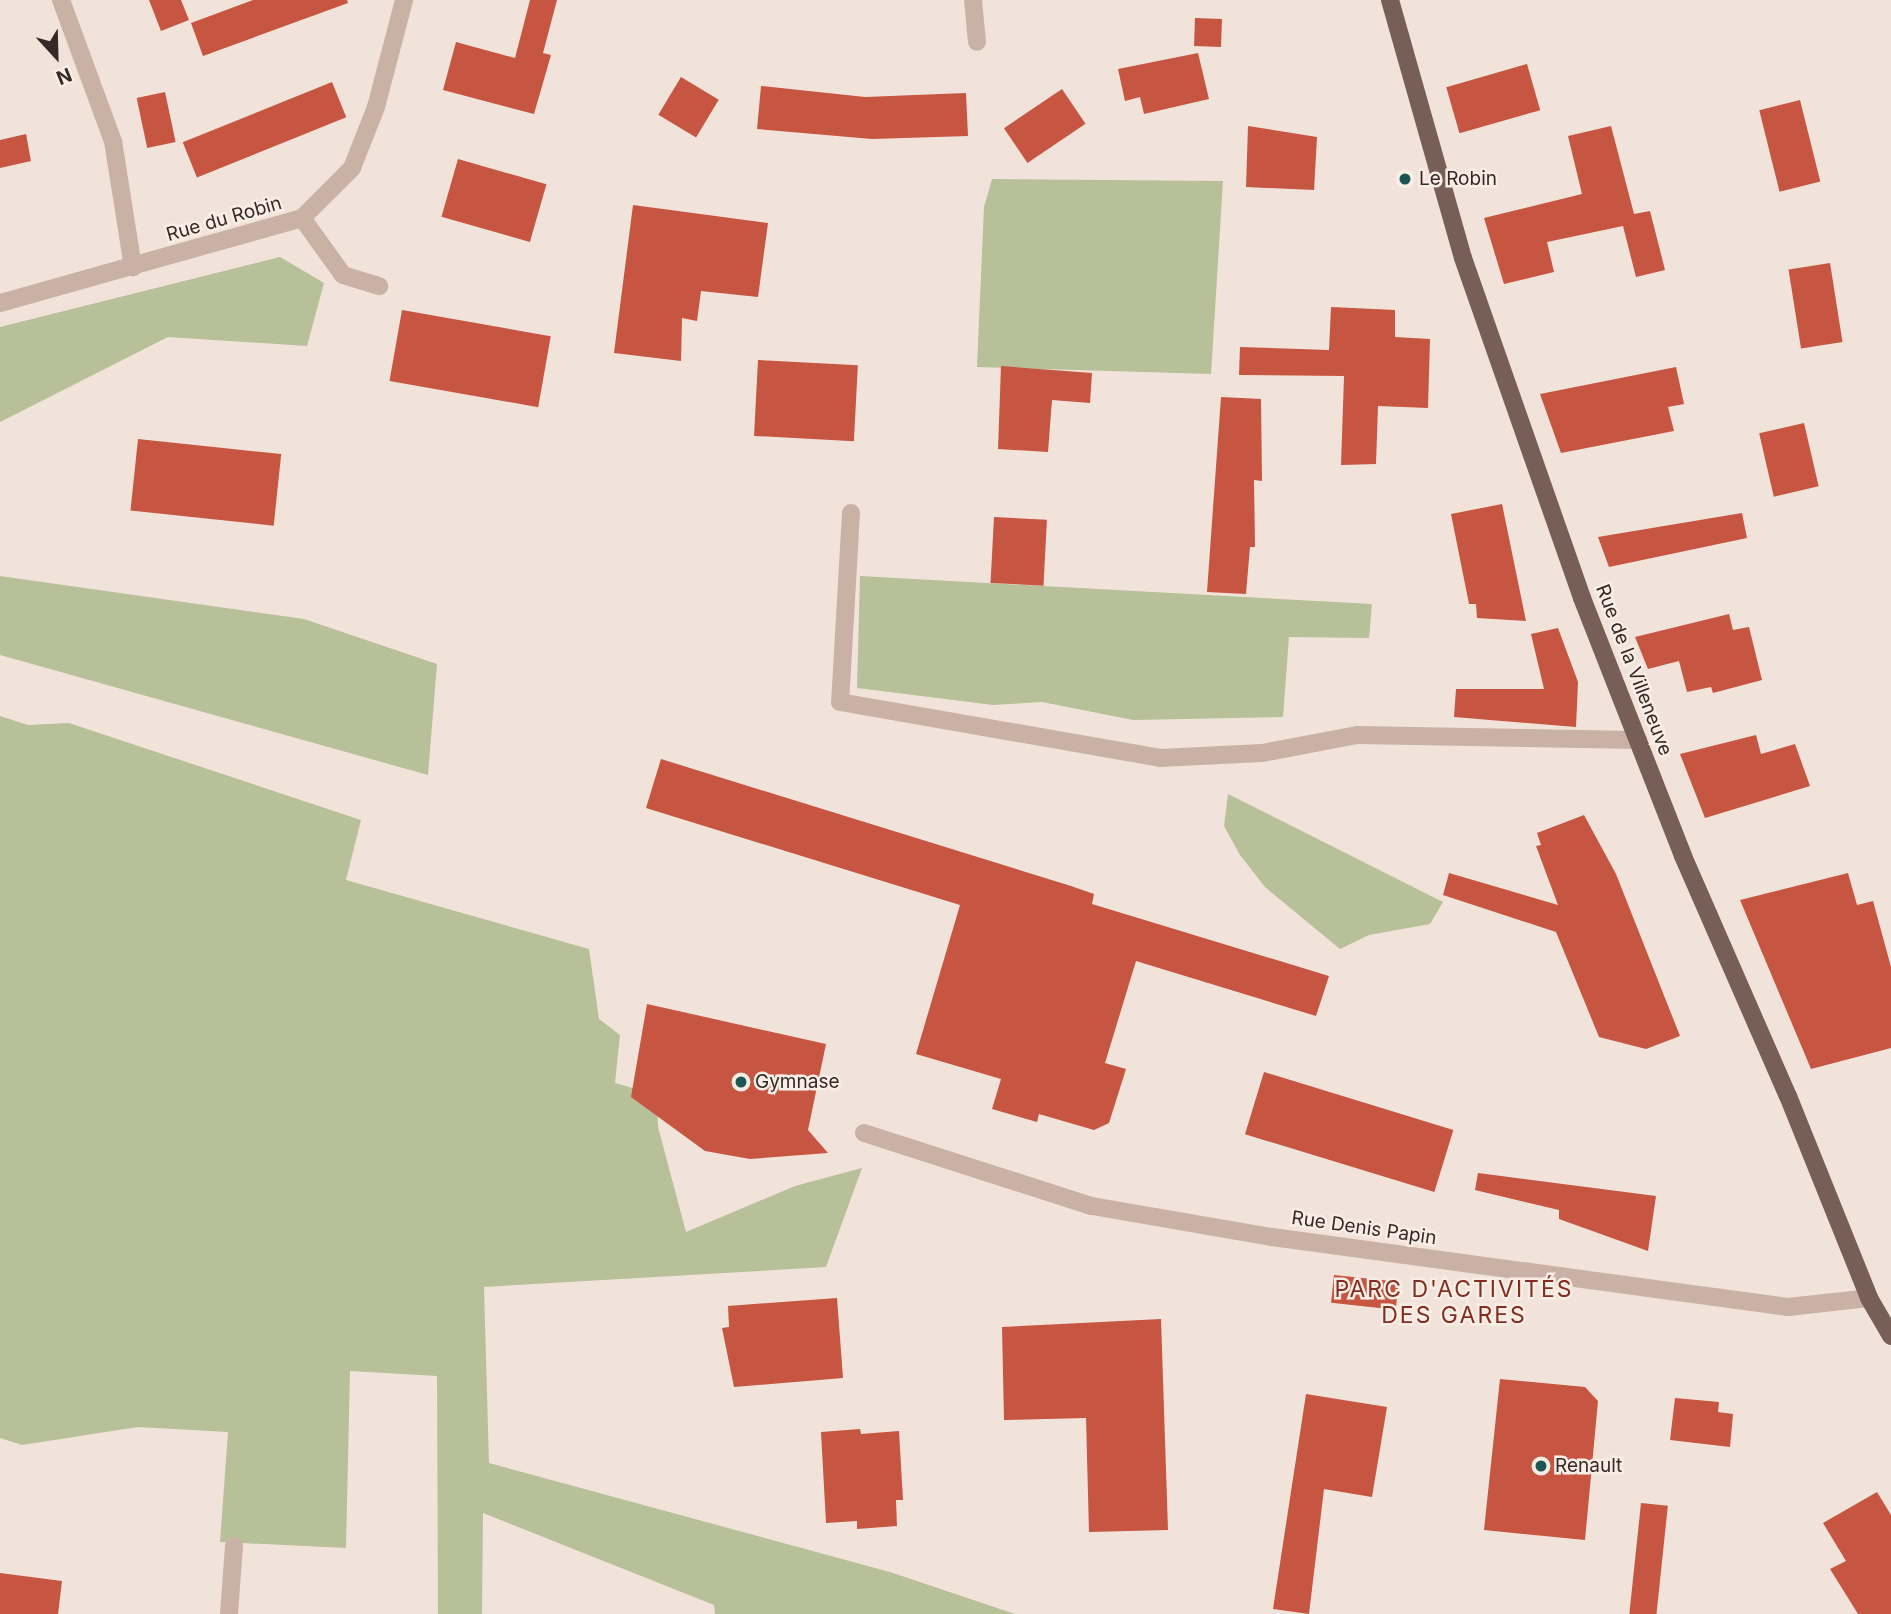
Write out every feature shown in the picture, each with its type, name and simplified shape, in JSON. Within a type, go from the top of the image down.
[{"type":"main road","name":"Rue de la Villeneuve","points":[[1390,0],[1463,258],[1638,740],[1868,1298],[1891,1336]]},
{"type":"street","points":[[61,0],[113,141],[133,267]]},
{"type":"street","name":"Rue du Robin","points":[[0,303],[302,218],[352,168],[376,107],[404,0]]},
{"type":"street","points":[[973,0],[977,43]]},
{"type":"street","points":[[302,218],[343,275],[379,286]]},
{"type":"street","points":[[851,513],[840,702],[1160,758],[1262,753],[1357,735],[1638,740]]},
{"type":"street","name":"Rue Denis Papin","points":[[864,1133],[1092,1206],[1272,1237],[1788,1307],[1868,1298]]},
{"type":"street","points":[[229,1614],[234,1546]]},
{"type":"green space","points":[[992,179],[1223,181],[1211,374],[977,367],[984,207]]},
{"type":"green space","points":[[280,257],[324,283],[307,346],[168,337],[0,422],[0,327]]},
{"type":"green space","points":[[0,576],[304,619],[437,664],[428,775],[0,655]]},
{"type":"green space","points":[[860,576],[1372,604],[1369,638],[1289,637],[1283,717],[1133,720],[1042,702],[993,705],[857,688]]},
{"type":"green space","points":[[0,716],[28,725],[69,723],[361,820],[346,880],[589,949],[599,1019],[620,1035],[615,1083],[657,1095],[658,1127],[686,1232],[795,1186],[862,1168],[826,1267],[484,1287],[489,1463],[890,1572],[1015,1614],[715,1614],[714,1605],[483,1513],[482,1614],[438,1614],[437,1376],[350,1371],[346,1548],[220,1542],[228,1432],[138,1427],[22,1445],[0,1438]]},
{"type":"green space","points":[[1228,794],[1443,902],[1430,924],[1369,935],[1340,949],[1265,887],[1240,855],[1224,826]]},
{"type":"building","points":[[149,0],[181,0],[189,20],[161,31]]},
{"type":"building","points":[[253,0],[347,0],[348,3],[203,56],[191,23]]},
{"type":"building","points":[[530,0],[557,0],[543,53],[551,55],[534,114],[443,90],[456,42],[515,58]]},
{"type":"building","points":[[1195,18],[1222,19],[1221,47],[1194,46]]},
{"type":"building","points":[[1198,53],[1209,99],[1144,114],[1140,97],[1125,101],[1118,69]]},
{"type":"building","points":[[1527,64],[1540,110],[1459,133],[1446,87]]},
{"type":"building","points":[[681,77],[719,100],[696,137],[658,115]]},
{"type":"building","points":[[332,82],[346,117],[197,178],[183,142]]},
{"type":"building","points":[[761,86],[865,97],[966,93],[968,136],[872,139],[757,129]]},
{"type":"building","points":[[1062,89],[1085,124],[1027,163],[1004,128]]},
{"type":"building","points":[[165,92],[176,142],[147,148],[137,98]]},
{"type":"building","points":[[1800,100],[1820,182],[1780,192],[1759,110]]},
{"type":"building","points":[[1248,126],[1317,137],[1314,190],[1246,187]]},
{"type":"building","points":[[1611,126],[1634,214],[1650,211],[1665,270],[1636,277],[1623,226],[1547,242],[1554,272],[1504,284],[1484,218],[1582,194],[1568,136]]},
{"type":"building","points":[[26,134],[31,161],[0,168],[0,140]]},
{"type":"building","points":[[458,159],[546,184],[530,242],[441,217]]},
{"type":"building","points":[[633,205],[768,223],[758,297],[701,291],[697,321],[682,318],[681,361],[614,353]]},
{"type":"building","points":[[1830,263],[1843,342],[1801,349],[1789,270]]},
{"type":"building","points":[[1331,307],[1395,310],[1395,337],[1430,339],[1428,408],[1378,406],[1376,464],[1341,465],[1344,376],[1239,375],[1240,347],[1329,350]]},
{"type":"building","points":[[402,310],[551,336],[538,407],[389,381]]},
{"type":"building","points":[[758,360],[858,365],[854,441],[754,436]]},
{"type":"building","points":[[1001,366],[1092,373],[1090,403],[1052,400],[1048,452],[998,449]]},
{"type":"building","points":[[1676,367],[1684,404],[1668,407],[1674,431],[1561,453],[1540,394]]},
{"type":"building","points":[[1221,397],[1261,399],[1262,481],[1254,480],[1255,547],[1250,547],[1246,594],[1207,592]]},
{"type":"building","points":[[1804,423],[1819,486],[1774,497],[1759,433]]},
{"type":"building","points":[[138,439],[281,454],[274,526],[130,511]]},
{"type":"building","points":[[1502,504],[1526,621],[1477,618],[1476,604],[1469,604],[1451,514]]},
{"type":"building","points":[[1742,513],[1747,538],[1609,567],[1598,537]]},
{"type":"building","points":[[994,517],[1047,520],[1043,586],[991,583]]},
{"type":"building","points":[[1729,614],[1733,630],[1749,627],[1762,680],[1713,693],[1711,687],[1687,692],[1679,661],[1648,669],[1635,637]]},
{"type":"building","points":[[1558,628],[1578,682],[1576,727],[1454,717],[1456,689],[1544,689],[1531,634]]},
{"type":"building","points":[[1756,735],[1761,754],[1795,744],[1810,786],[1705,818],[1680,754]]},
{"type":"building","points":[[661,759],[1071,886],[1094,894],[1092,904],[1329,976],[1316,1016],[1136,961],[1105,1063],[1126,1069],[1109,1123],[1094,1130],[1039,1114],[1037,1122],[992,1109],[1001,1079],[916,1054],[960,905],[646,808]]},
{"type":"building","points":[[1584,815],[1616,874],[1680,1036],[1646,1049],[1599,1037],[1556,932],[1443,895],[1449,873],[1558,905],[1536,846],[1541,845],[1537,833]]},
{"type":"building","points":[[1848,873],[1857,905],[1873,901],[1891,967],[1891,1048],[1811,1069],[1740,900]]},
{"type":"building","name":"Gymnase","points":[[647,1004],[826,1044],[808,1130],[828,1153],[750,1159],[705,1151],[631,1097]]},
{"type":"building","points":[[1264,1072],[1453,1130],[1434,1192],[1245,1134]]},
{"type":"building","points":[[1478,1173],[1656,1196],[1648,1251],[1559,1219],[1559,1210],[1475,1190]]},
{"type":"building","points":[[1334,1275],[1399,1282],[1396,1310],[1331,1303]]},
{"type":"building","points":[[837,1298],[843,1378],[734,1387],[722,1328],[729,1327],[728,1306]]},
{"type":"building","points":[[1161,1319],[1168,1530],[1089,1532],[1086,1418],[1004,1420],[1002,1327]]},
{"type":"building","name":"Renault","points":[[1500,1379],[1585,1387],[1598,1401],[1585,1540],[1484,1530]]},
{"type":"building","points":[[1306,1394],[1387,1407],[1372,1497],[1324,1489],[1309,1614],[1273,1609]]},
{"type":"building","points":[[1675,1398],[1719,1402],[1718,1412],[1733,1414],[1730,1447],[1670,1440]]},
{"type":"building","points":[[860,1429],[861,1434],[899,1431],[903,1500],[896,1500],[897,1526],[857,1529],[857,1521],[826,1523],[821,1432]]},
{"type":"building","points":[[1877,1492],[1891,1515],[1891,1614],[1858,1614],[1830,1569],[1846,1561],[1823,1523]]},
{"type":"building","points":[[1641,1503],[1668,1506],[1656,1614],[1629,1614]]},
{"type":"building","points":[[0,1573],[62,1581],[58,1614],[0,1614]]},
{"type":"place","name":"Le Robin","points":[[1405,179]]},
{"type":"place","name":"Gymnase","points":[[741,1082]]},
{"type":"place","name":"Renault","points":[[1541,1466]]},
{"type":"district","name":"PARC D'ACTIVITÉS DES GARES","points":[[1454,1302]]}]
